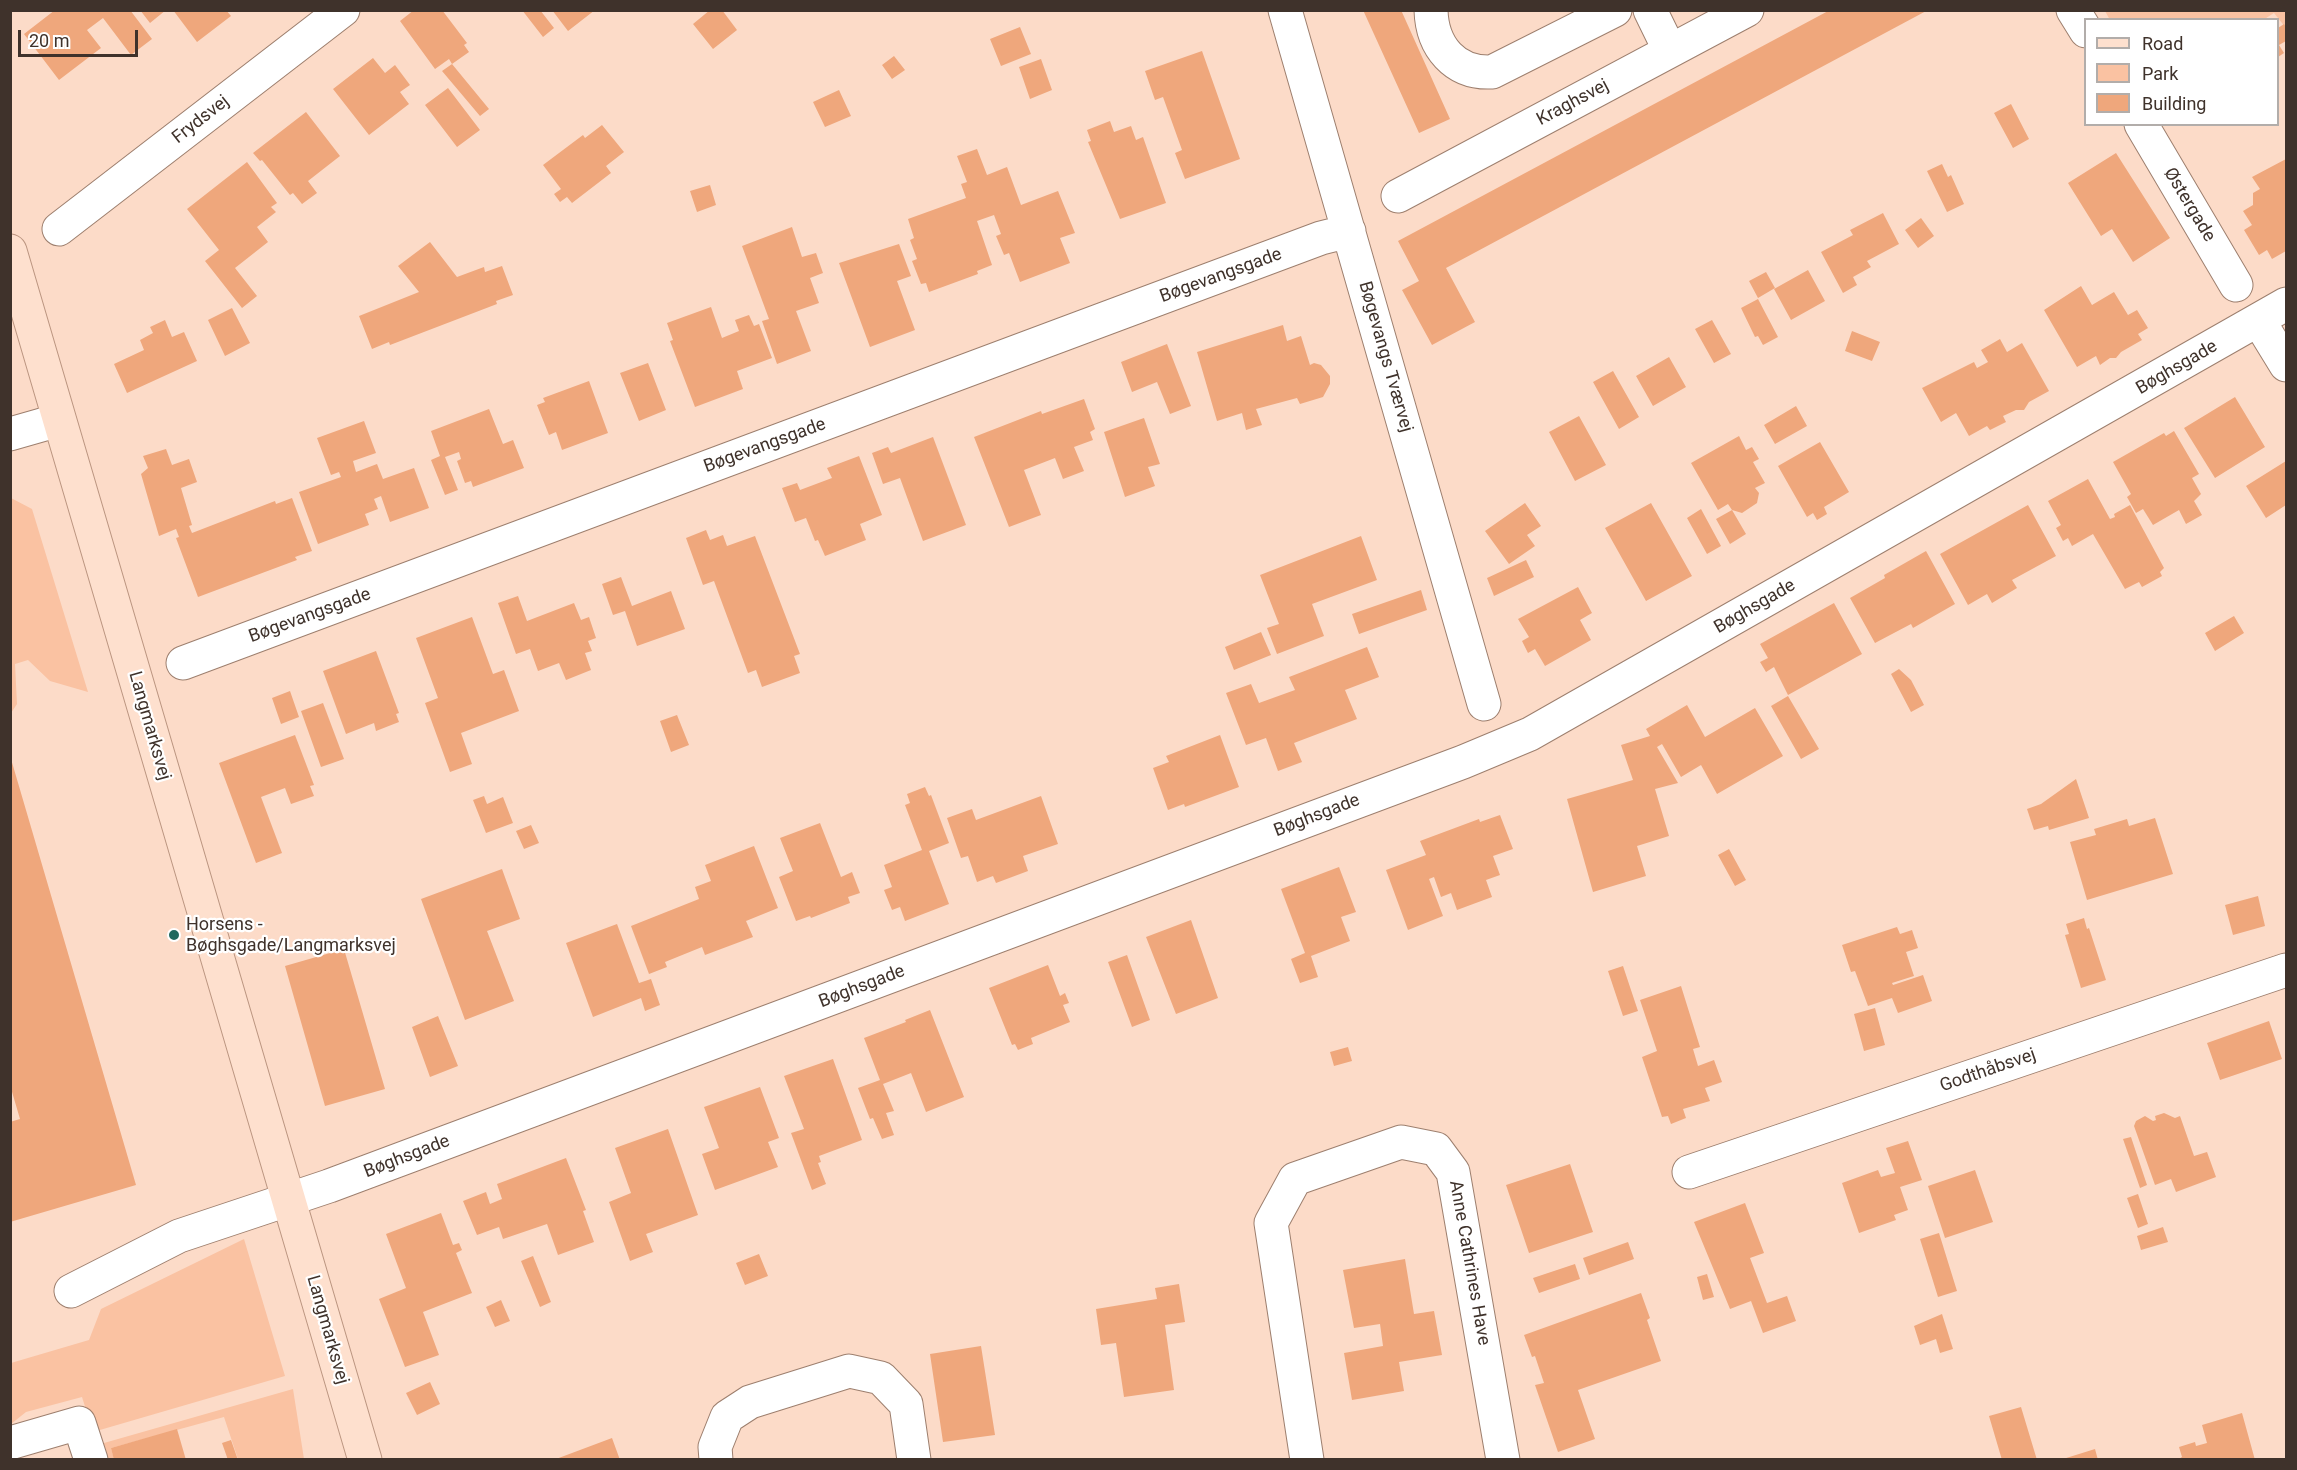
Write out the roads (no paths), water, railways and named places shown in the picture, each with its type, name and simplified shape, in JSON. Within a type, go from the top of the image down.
[{"type":"main road","name":"Langmarksvej","points":[[10,251],[365,1460]]},
{"type":"street","name":"Frydsvej","points":[[59,229],[343,10]]},
{"type":"street","name":"Bøgevangs Tværvej","points":[[1285,10],[1484,704]]},
{"type":"street","points":[[1431,10],[1437,42],[1455,63],[1476,73],[1492,72],[1615,10]]},
{"type":"street","points":[[1650,10],[1670,51]]},
{"type":"street","name":"Kraghsvej","points":[[1398,196],[1747,10]]},
{"type":"street","points":[[2073,10],[2084,29]]},
{"type":"street","name":"Østergade","points":[[2142,126],[2236,285]]},
{"type":"street","name":"Bøgevangsgade","points":[[183,663],[1321,238],[1349,231]]},
{"type":"street","name":"Bøghsgade","points":[[288,1200],[1407,783],[1530,734],[2286,304]]},
{"type":"street","points":[[2259,321],[2286,365]]},
{"type":"street","points":[[10,434],[59,420]]},
{"type":"street","name":"Godthåbsvej","points":[[1689,1172],[2286,970]]},
{"type":"street","name":"Anne Cathrines Have","points":[[1307,1460],[1271,1223],[1294,1179],[1401,1142],[1436,1149],[1453,1172],[1503,1460]]},
{"type":"street","points":[[71,1292],[179,1236],[288,1200]]},
{"type":"street","points":[[717,1460],[715,1447],[727,1417],[750,1402],[849,1371],[880,1378],[906,1404],[914,1460]]},
{"type":"street","points":[[10,1443],[79,1423],[91,1460]]},
{"type":"place","name":"Horsens - Bøghsgade/Langmarksvej","points":[[174,935]]}]
